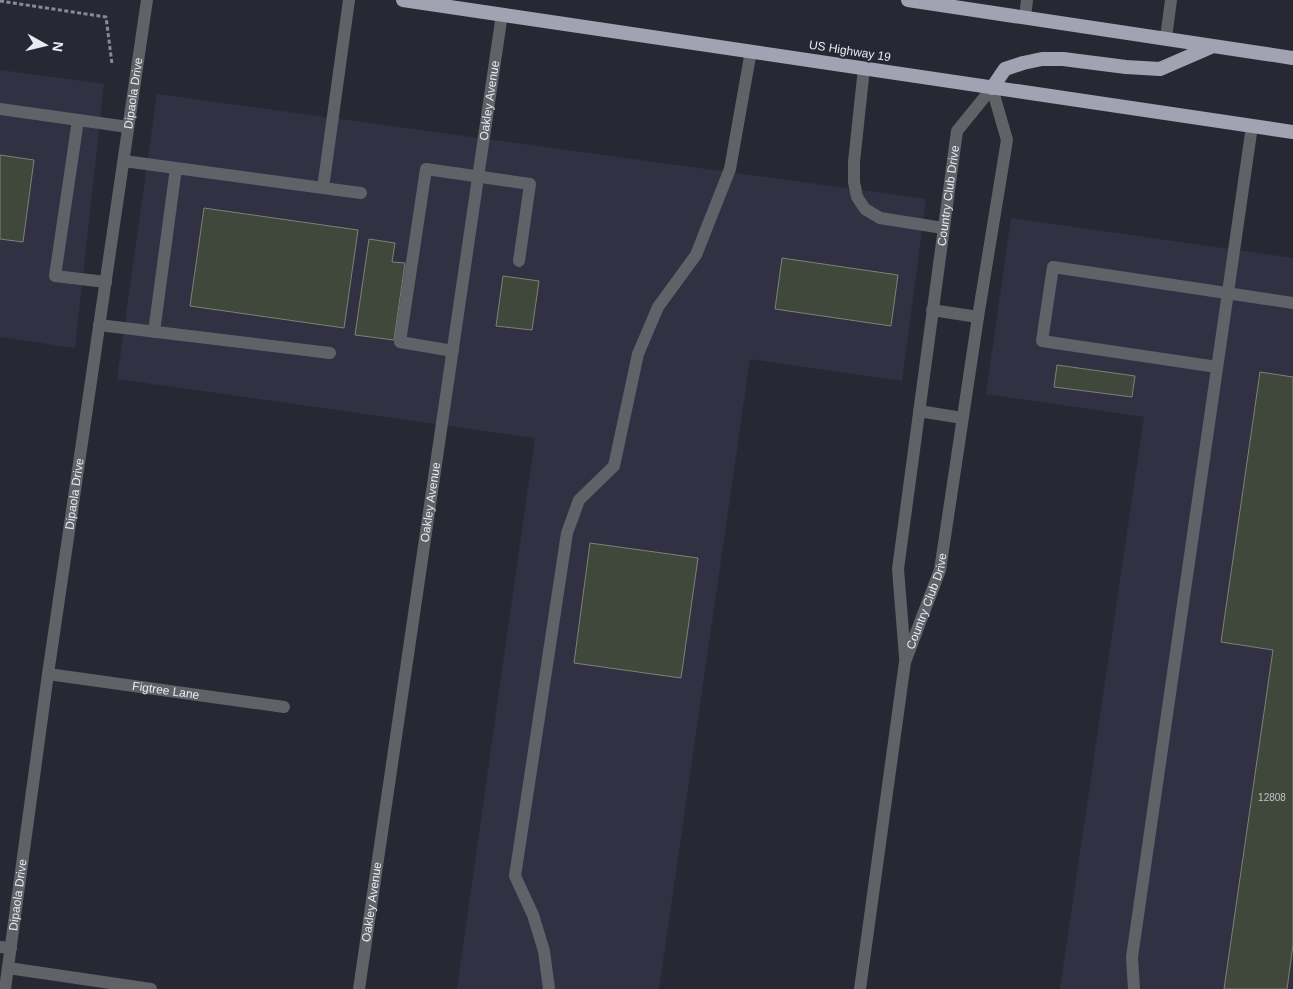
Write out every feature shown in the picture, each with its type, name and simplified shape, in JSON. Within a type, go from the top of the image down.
[{"type":"highway","name":"US Highway 19","points":[[403,0],[1293,132]]},
{"type":"highway","points":[[908,0],[973,5],[1025,17],[1293,58]]},
{"type":"highway","points":[[992,88],[1005,69],[1042,59],[1063,59],[1126,68],[1160,70],[1214,46]]},
{"type":"highway","points":[[1252,126],[1293,124]]},
{"type":"street","name":"Dipaola Drive","points":[[5,989],[8,968],[5,948],[48,674],[147,0]]},
{"type":"street","points":[[324,188],[349,0]]},
{"type":"street","points":[[1025,17],[1027,0]]},
{"type":"street","points":[[1166,38],[1171,0]]},
{"type":"street","name":"Oakley Avenue","points":[[359,989],[502,14]]},
{"type":"street","points":[[549,989],[544,951],[533,915],[515,876],[567,533],[579,500],[614,466],[638,354],[658,308],[696,255],[730,169],[751,51]]},
{"type":"street","points":[[864,68],[854,162],[854,182],[857,197],[865,209],[880,218],[943,228]]},
{"type":"street","name":"Country Club Drive","points":[[906,662],[898,569],[957,131],[992,88]]},
{"type":"street","name":"Country Club Drive","points":[[860,989],[906,662],[940,570],[962,418],[1007,140],[992,88]]},
{"type":"street","points":[[0,109],[128,127]]},
{"type":"street","points":[[78,120],[55,276],[106,282]]},
{"type":"street","points":[[1134,989],[1132,957],[1252,126]]},
{"type":"street","points":[[124,162],[361,193]]},
{"type":"street","points":[[154,332],[176,168]]},
{"type":"street","points":[[453,351],[400,342],[426,168],[530,184],[519,261]]},
{"type":"street","points":[[1217,367],[1042,341],[1053,267],[1293,303]]},
{"type":"street","points":[[932,310],[978,316]]},
{"type":"street","points":[[99,325],[330,353]]},
{"type":"street","points":[[918,411],[962,418]]},
{"type":"street","name":"Figtree Lane","points":[[48,674],[284,707]]},
{"type":"street","points":[[8,968],[151,989]]},
{"type":"path","points":[[0,1],[106,16],[112,64]]},
{"type":"shaded area","points":[[0,70],[104,84],[75,348],[0,337]]},
{"type":"shaded area","points":[[157,94],[926,199],[902,381],[750,359],[659,989],[457,989],[535,438],[117,379]]},
{"type":"shaded area","points":[[1011,218],[1293,258],[1293,989],[1060,989],[1144,417],[986,394]]},
{"type":"building","points":[[0,155],[34,160],[23,242],[0,239]]},
{"type":"building","points":[[204,208],[358,230],[344,328],[190,306]]},
{"type":"building","points":[[369,239],[395,243],[392,262],[405,263],[394,340],[355,335]]},
{"type":"building","points":[[782,258],[898,275],[891,326],[775,309]]},
{"type":"building","points":[[503,276],[539,281],[532,330],[496,326]]},
{"type":"building","points":[[1057,365],[1135,376],[1132,397],[1054,387]]},
{"type":"building","points":[[1260,372],[1293,377],[1293,945],[1287,989],[1224,989],[1273,650],[1221,642]]},
{"type":"building","points":[[590,543],[698,558],[681,678],[574,663]]}]
